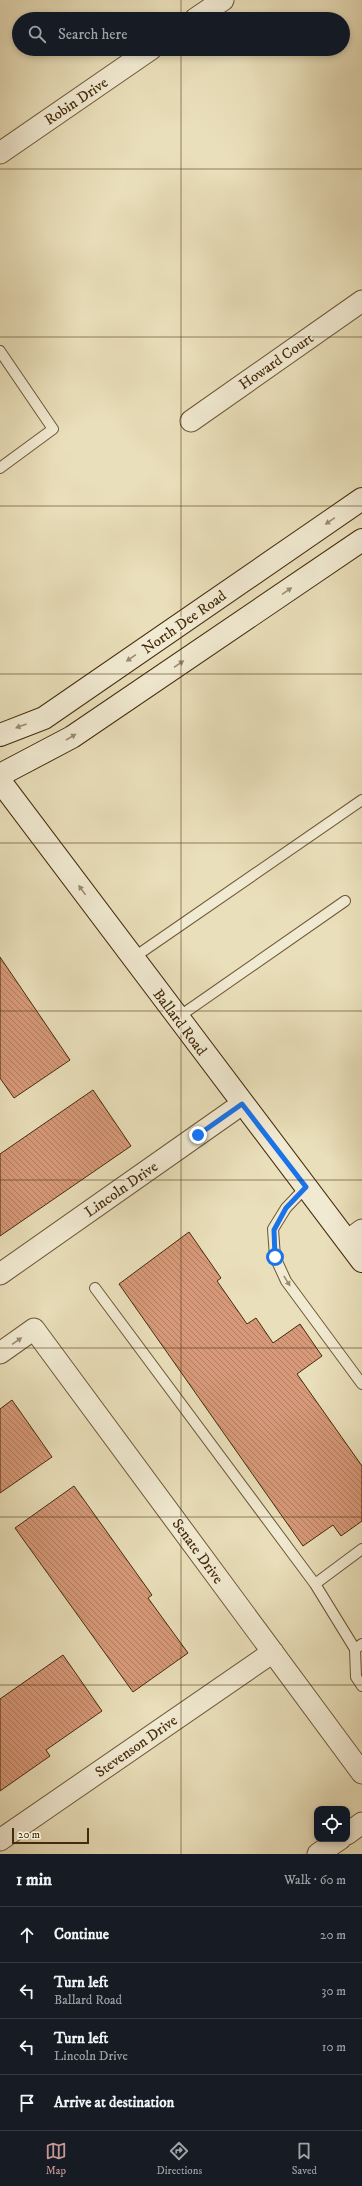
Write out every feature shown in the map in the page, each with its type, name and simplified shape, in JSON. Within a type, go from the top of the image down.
[{"type":"street","points":[[205,12],[223,0]]},
{"type":"street","name":"Robin Drive","points":[[0,153],[141,56]]},
{"type":"street","name":"Howard Court","points":[[191,421],[362,302]]},
{"type":"street","name":"North Dee Road","points":[[0,735],[44,718],[362,499]]},
{"type":"street","points":[[0,775],[72,737],[362,540]]},
{"type":"street","name":"Ballard Road","points":[[0,781],[306,1187],[354,1236],[362,1261]]},
{"type":"street","name":"Lincoln Drive","points":[[0,1274],[242,1104]]},
{"type":"street","name":"Senate Drive","points":[[0,1352],[34,1329],[362,1774]]},
{"type":"street","name":"Stevenson Drive","points":[[0,1840],[272,1652]]},
{"type":"street","points":[[350,1832],[362,1823]]},
{"type":"street","points":[[318,1854],[336,1842]]},
{"type":"lane","points":[[0,351],[53,429],[0,468]]},
{"type":"lane","points":[[133,958],[362,800]]},
{"type":"lane","points":[[178,1018],[345,901]]},
{"type":"lane","points":[[306,1187],[286,1208],[274,1230],[275,1257],[286,1281],[362,1384]]},
{"type":"lane","points":[[95,1288],[315,1584],[358,1646],[356,1677],[362,1686]]},
{"type":"lane","points":[[315,1584],[362,1549]]},
{"type":"building","points":[[0,957],[70,1060],[14,1098],[0,1078]]},
{"type":"building","points":[[93,1090],[131,1146],[0,1236],[0,1154]]},
{"type":"building","points":[[189,1232],[221,1278],[217,1281],[247,1324],[256,1318],[273,1343],[300,1324],[322,1356],[297,1374],[362,1466],[362,1521],[341,1536],[333,1525],[303,1546],[119,1284]]},
{"type":"building","points":[[12,1400],[52,1457],[0,1493],[0,1409]]},
{"type":"building","points":[[74,1486],[152,1595],[148,1598],[188,1653],[133,1692],[15,1528]]},
{"type":"building","points":[[63,1655],[102,1711],[46,1750],[50,1756],[0,1791],[0,1699]]},
{"type":"route","points":[[198,1135],[242,1104],[306,1187],[286,1208],[274,1230],[275,1257]]}]
